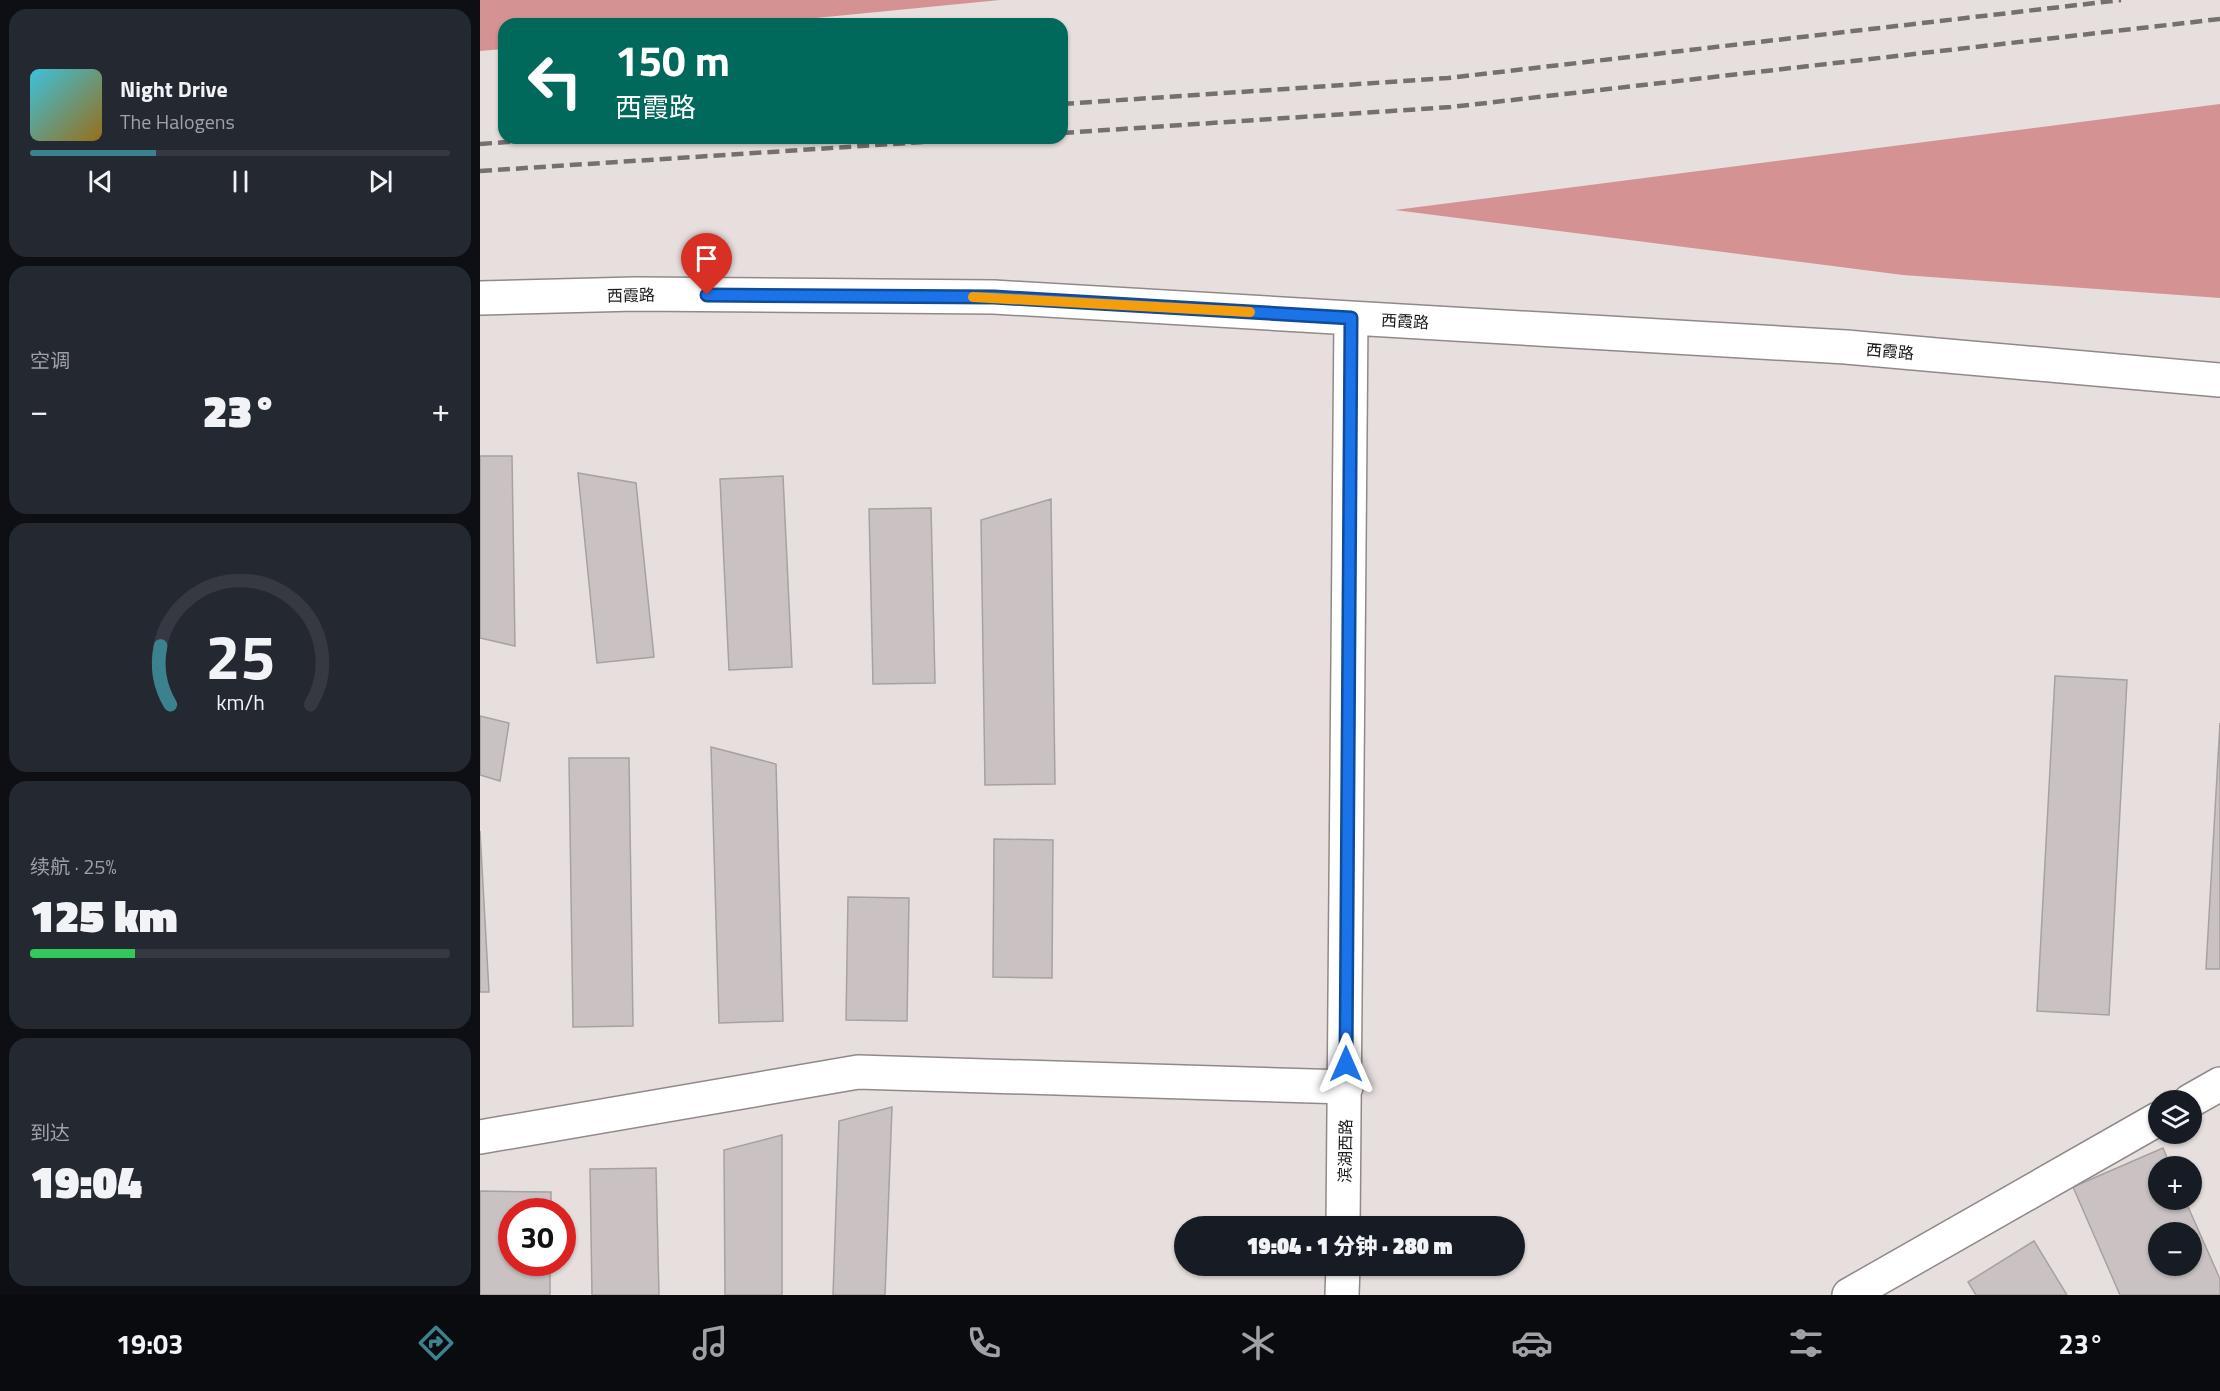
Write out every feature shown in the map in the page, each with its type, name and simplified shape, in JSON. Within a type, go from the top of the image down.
[{"type":"street","name":"西霞路","points":[[480,298],[635,294],[994,297],[1846,346],[2220,380]]},
{"type":"street","name":"滨湖西路","points":[[1343,1216],[1351,318]]},
{"type":"street","points":[[480,1137],[858,1072],[1346,1087]]},
{"type":"street","points":[[2202,1094],[2220,1084]]},
{"type":"street","points":[[1848,1295],[2148,1125]]},
{"type":"street","points":[[1342,1295],[1343,1276]]},
{"type":"shaded area","points":[[480,0],[1000,0],[816,18],[498,18],[498,50],[480,51]]},
{"type":"shaded area","points":[[2220,104],[2220,298],[1903,275],[1395,210]]},
{"type":"building","points":[[480,456],[512,456],[515,646],[480,638]]},
{"type":"building","points":[[578,473],[636,483],[654,657],[597,663]]},
{"type":"building","points":[[783,476],[792,667],[729,670],[720,479]]},
{"type":"building","points":[[1051,499],[1055,784],[985,785],[981,520]]},
{"type":"building","points":[[931,508],[935,683],[873,684],[869,509]]},
{"type":"building","points":[[2055,676],[2127,680],[2109,1015],[2037,1011]]},
{"type":"building","points":[[480,716],[509,723],[500,781],[480,775]]},
{"type":"building","points":[[2220,723],[2220,969],[2206,969]]},
{"type":"building","points":[[711,747],[776,764],[783,1021],[719,1023]]},
{"type":"building","points":[[569,758],[629,758],[633,1026],[573,1027]]},
{"type":"building","points":[[480,831],[489,992],[480,992]]},
{"type":"building","points":[[994,839],[1053,840],[1052,978],[993,977]]},
{"type":"building","points":[[848,897],[909,898],[907,1021],[846,1020]]},
{"type":"building","points":[[892,1107],[885,1295],[833,1295],[839,1121]]},
{"type":"building","points":[[782,1135],[782,1295],[725,1295],[724,1150]]},
{"type":"building","points":[[2163,1148],[2166,1156],[2148,1156],[2148,1210],[2189,1210],[2195,1222],[2148,1222],[2148,1276],[2202,1276],[2202,1238],[2220,1279],[2220,1295],[2120,1295],[2073,1187]]},
{"type":"building","points":[[656,1168],[659,1295],[592,1295],[590,1169]]},
{"type":"building","points":[[480,1191],[551,1192],[551,1198],[498,1198],[498,1276],[550,1276],[550,1295],[480,1295]]},
{"type":"building","points":[[2034,1241],[2067,1295],[1976,1295],[1968,1282]]},
{"type":"railway","points":[[1068,104],[1448,78],[2121,0]]},
{"type":"railway","points":[[1068,133],[1451,107],[2220,19]]},
{"type":"railway","points":[[480,144],[498,143]]},
{"type":"railway","points":[[480,171],[892,144]]},
{"type":"slow traffic","points":[[973,297],[1250,312]]},
{"type":"route","points":[[707,295],[994,297],[1351,318],[1346,1064]]}]
